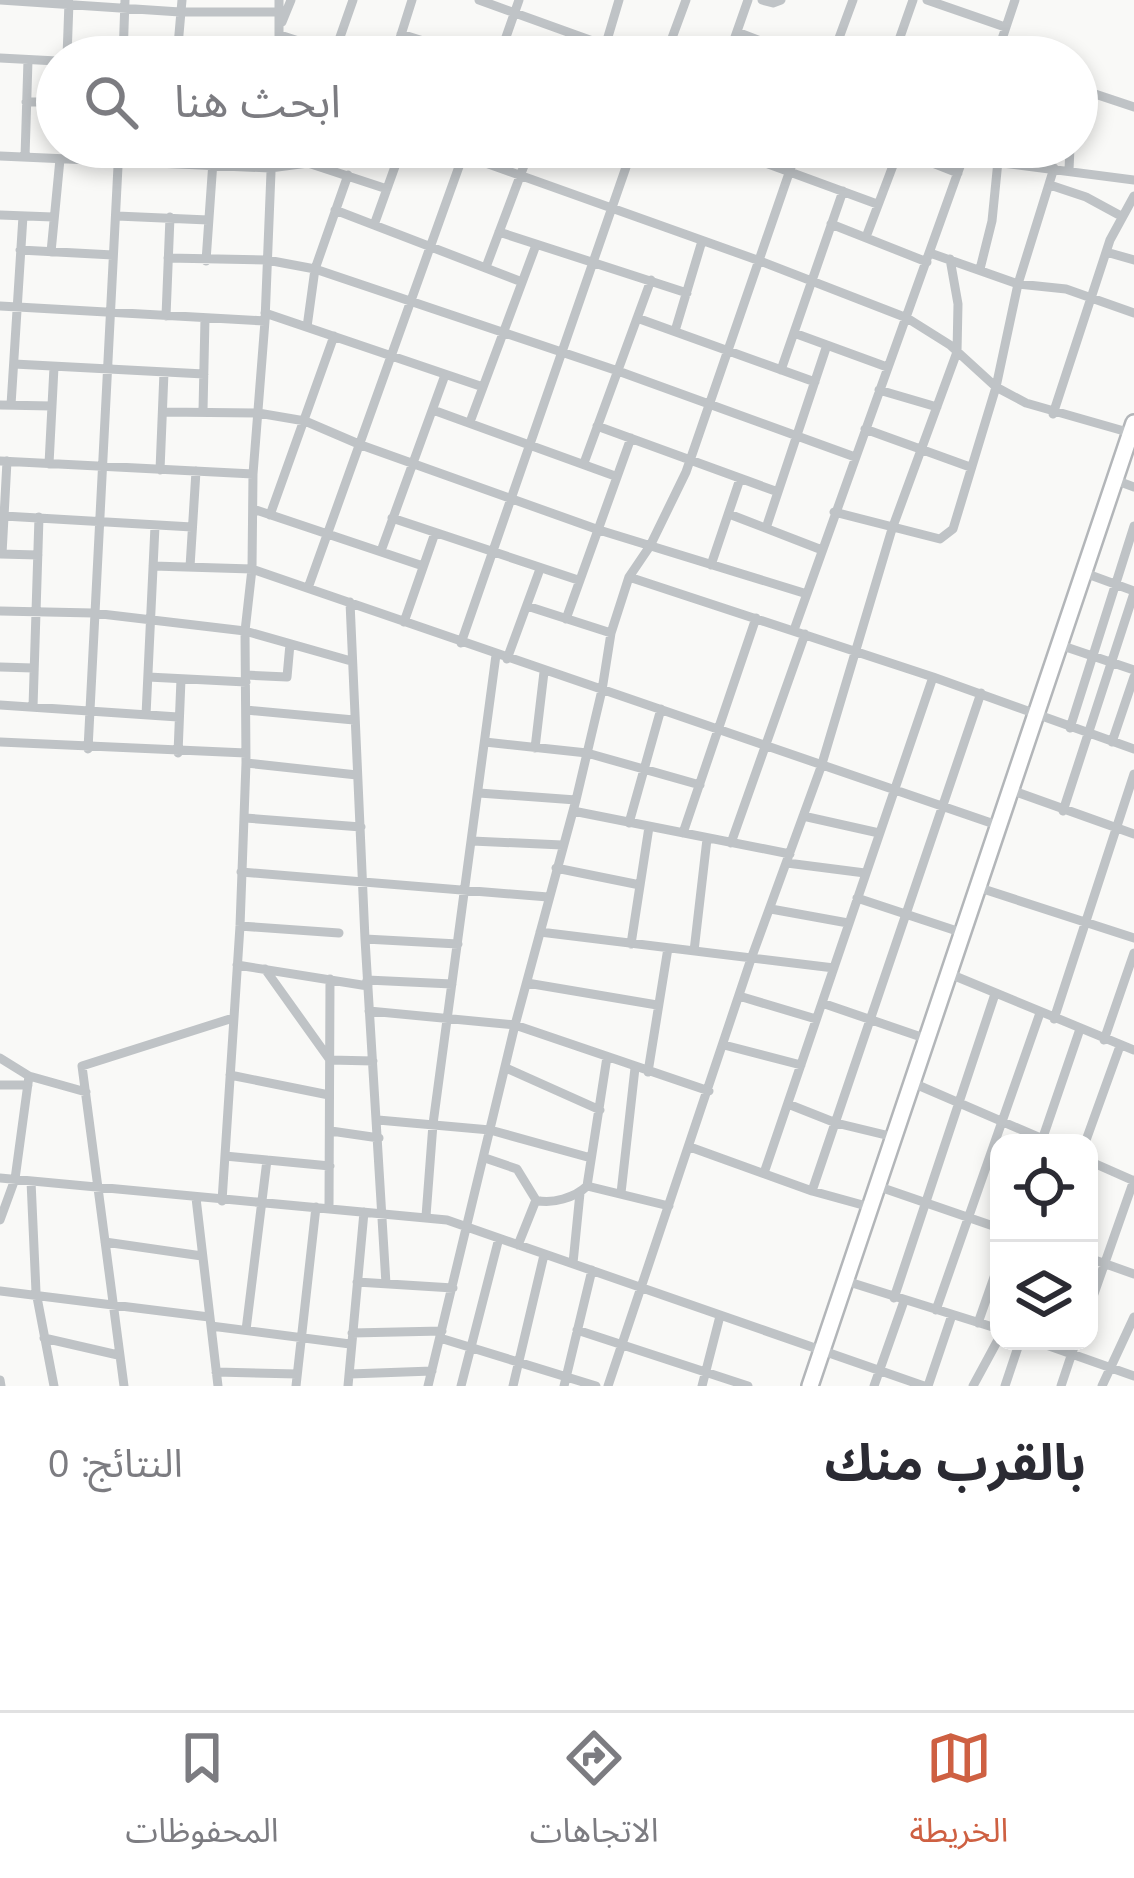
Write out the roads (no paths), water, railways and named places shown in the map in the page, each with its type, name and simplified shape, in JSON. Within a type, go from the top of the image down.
[{"type":"highway","points":[[810,1386],[1132,428]]},
{"type":"street","points":[[0,0],[279,6],[280,36]]},
{"type":"street","points":[[280,31],[291,0]]},
{"type":"street","points":[[340,36],[353,0]]},
{"type":"street","points":[[407,36],[401,34],[412,0]]},
{"type":"street","points":[[479,0],[567,36]]},
{"type":"street","points":[[506,36],[519,0]]},
{"type":"street","points":[[609,36],[619,0]]},
{"type":"street","points":[[673,36],[686,0]]},
{"type":"street","points":[[736,36],[748,0]]},
{"type":"street","points":[[762,0],[781,0]]},
{"type":"street","points":[[840,36],[853,0]]},
{"type":"street","points":[[900,36],[913,0]]},
{"type":"street","points":[[927,0],[1005,27]]},
{"type":"street","points":[[1002,36],[1015,0]]},
{"type":"street","points":[[68,36],[69,2]]},
{"type":"street","points":[[124,36],[125,4]]},
{"type":"street","points":[[179,36],[181,6]]},
{"type":"street","points":[[280,31],[292,36]]},
{"type":"street","points":[[737,32],[747,36]]},
{"type":"street","points":[[0,58],[36,60]]},
{"type":"street","points":[[25,157],[28,60]]},
{"type":"street","points":[[1098,95],[1134,107]]},
{"type":"street","points":[[26,102],[36,102]]},
{"type":"street","points":[[0,156],[36,158]]},
{"type":"street","points":[[51,252],[59,168]]},
{"type":"street","points":[[88,749],[119,168]]},
{"type":"street","points":[[206,260],[213,168]]},
{"type":"street","points":[[222,1201],[240,926],[245,631],[252,569],[270,168]]},
{"type":"street","points":[[326,168],[387,189]]},
{"type":"street","points":[[374,225],[394,168]]},
{"type":"street","points":[[308,588],[458,168]]},
{"type":"street","points":[[501,168],[907,317],[934,333],[996,387],[1053,414],[1132,428]]},
{"type":"street","points":[[486,267],[522,168]]},
{"type":"street","points":[[461,643],[626,168]]},
{"type":"street","points":[[778,168],[877,205]]},
{"type":"street","points":[[428,1386],[515,1024],[587,753],[611,633],[629,577],[650,546],[690,459],[790,168]]},
{"type":"street","points":[[866,237],[890,168]]},
{"type":"street","points":[[946,168],[958,173]]},
{"type":"street","points":[[731,844],[767,748],[806,594],[960,168]]},
{"type":"street","points":[[980,269],[992,221],[997,168]]},
{"type":"street","points":[[834,512],[892,529],[940,539],[948,536],[996,387],[1018,284],[1054,168],[1134,180]]},
{"type":"street","points":[[307,327],[315,269],[348,175]]},
{"type":"street","points":[[1050,185],[1121,216]]},
{"type":"street","points":[[782,370],[843,191]]},
{"type":"street","points":[[1053,414],[1106,252],[1134,196]]},
{"type":"street","points":[[335,210],[522,282]]},
{"type":"street","points":[[0,215],[53,218]]},
{"type":"street","points":[[23,216],[14,364],[6,405],[52,406]]},
{"type":"street","points":[[117,216],[208,220]]},
{"type":"street","points":[[166,316],[170,218]]},
{"type":"street","points":[[831,224],[1018,284],[1046,285],[1134,314]]},
{"type":"street","points":[[499,232],[687,292]]},
{"type":"street","points":[[675,332],[703,241]]},
{"type":"street","points":[[470,422],[536,244]]},
{"type":"street","points":[[20,250],[113,255]]},
{"type":"street","points":[[1106,252],[1134,260]]},
{"type":"street","points":[[168,258],[267,260],[315,269],[618,371],[855,458]]},
{"type":"street","points":[[608,1386],[820,767],[892,529],[957,352],[958,304],[950,260]]},
{"type":"street","points":[[584,463],[651,280]]},
{"type":"street","points":[[0,305],[206,318],[265,317],[483,387]]},
{"type":"street","points":[[202,411],[206,318]]},
{"type":"street","points":[[638,318],[815,382]]},
{"type":"street","points":[[794,333],[887,367]]},
{"type":"street","points":[[269,514],[334,337]]},
{"type":"street","points":[[766,528],[827,345]]},
{"type":"street","points":[[14,364],[204,374]]},
{"type":"street","points":[[49,464],[54,367]]},
{"type":"street","points":[[160,470],[164,372]]},
{"type":"street","points":[[380,551],[445,375]]},
{"type":"street","points":[[879,390],[937,407]]},
{"type":"street","points":[[433,410],[615,476]]},
{"type":"street","points":[[163,412],[258,413],[305,421],[599,530],[806,594]]},
{"type":"street","points":[[597,426],[778,492]]},
{"type":"street","points":[[865,430],[970,466]]},
{"type":"street","points":[[566,619],[631,438]]},
{"type":"street","points":[[38,555],[1,554],[4,461],[253,475]]},
{"type":"street","points":[[190,566],[196,472]]},
{"type":"street","points":[[711,565],[740,479]]},
{"type":"street","points":[[1115,480],[1134,488]]},
{"type":"street","points":[[253,509],[423,566]]},
{"type":"street","points":[[730,514],[822,550]]},
{"type":"street","points":[[4,517],[191,527]]},
{"type":"street","points":[[33,707],[39,517]]},
{"type":"street","points":[[392,518],[578,580]]},
{"type":"street","points":[[146,715],[155,526]]},
{"type":"street","points":[[1070,728],[1134,526]]},
{"type":"street","points":[[404,622],[435,533]]},
{"type":"street","points":[[153,566],[252,569],[997,825]]},
{"type":"street","points":[[426,1216],[484,742],[501,657],[540,569]]},
{"type":"street","points":[[1064,811],[1134,592],[1082,572]]},
{"type":"street","points":[[629,577],[981,693],[1134,749]]},
{"type":"street","points":[[350,602],[386,1284]]},
{"type":"street","points":[[527,606],[611,633]]},
{"type":"street","points":[[0,611],[92,613],[245,631],[351,661]]},
{"type":"street","points":[[683,833],[756,618]]},
{"type":"street","points":[[148,676],[287,677],[290,644]]},
{"type":"street","points":[[1058,644],[1134,674],[1112,742]]},
{"type":"street","points":[[0,667],[34,668]]},
{"type":"street","points":[[535,748],[544,672]]},
{"type":"street","points":[[764,1173],[933,677]]},
{"type":"street","points":[[178,753],[181,679]]},
{"type":"street","points":[[812,1191],[981,693]]},
{"type":"street","points":[[0,705],[178,717]]},
{"type":"street","points":[[246,710],[354,720]]},
{"type":"street","points":[[629,823],[661,710]]},
{"type":"street","points":[[0,742],[246,758],[357,775]]},
{"type":"street","points":[[484,742],[587,753],[700,785]]},
{"type":"street","points":[[1054,1019],[1134,774]]},
{"type":"street","points":[[1008,789],[1134,834]]},
{"type":"street","points":[[478,793],[574,805],[629,823],[865,873]]},
{"type":"street","points":[[803,816],[880,833]]},
{"type":"street","points":[[244,818],[361,827]]},
{"type":"street","points":[[631,944],[649,827]]},
{"type":"street","points":[[694,951],[707,839]]},
{"type":"street","points":[[472,842],[562,845]]},
{"type":"street","points":[[556,868],[640,885]]},
{"type":"street","points":[[241,872],[548,897]]},
{"type":"street","points":[[977,887],[1134,938]]},
{"type":"street","points":[[857,898],[962,932]]},
{"type":"street","points":[[771,909],[848,923]]},
{"type":"street","points":[[240,926],[339,933]]},
{"type":"street","points":[[540,932],[834,968]]},
{"type":"street","points":[[365,939],[458,944]]},
{"type":"street","points":[[648,1072],[668,948]]},
{"type":"street","points":[[1104,1040],[1134,953]]},
{"type":"street","points":[[237,965],[368,983],[452,984]]},
{"type":"street","points":[[265,969],[330,1060]]},
{"type":"street","points":[[950,974],[1134,1050]]},
{"type":"street","points":[[329,1208],[330,979]]},
{"type":"street","points":[[526,982],[657,1005]]},
{"type":"street","points":[[874,1386],[925,1203],[995,994]]},
{"type":"street","points":[[739,996],[816,1018]]},
{"type":"street","points":[[822,1004],[927,1039]]},
{"type":"street","points":[[369,1011],[515,1024],[709,1091]]},
{"type":"street","points":[[936,1310],[1040,1013]]},
{"type":"street","points":[[124,1386],[81,1070],[84,1063],[233,1018]]},
{"type":"street","points":[[1047,1134],[1080,1030]]},
{"type":"street","points":[[724,1045],[801,1065]]},
{"type":"street","points":[[1088,1134],[1120,1046]]},
{"type":"street","points":[[573,1263],[607,1057]]},
{"type":"street","points":[[0,1058],[28,1080]]},
{"type":"street","points":[[330,1060],[373,1061]]},
{"type":"street","points":[[506,1068],[600,1110]]},
{"type":"street","points":[[621,1193],[635,1068]]},
{"type":"street","points":[[230,1075],[329,1095]]},
{"type":"street","points":[[0,1084],[28,1080],[86,1092]]},
{"type":"street","points":[[0,1220],[15,1179],[28,1080]]},
{"type":"street","points":[[913,1083],[1031,1134]]},
{"type":"street","points":[[788,1104],[836,1123],[894,1137]]},
{"type":"street","points":[[377,1120],[490,1130],[591,1158]]},
{"type":"street","points":[[331,1131],[379,1138]]},
{"type":"street","points":[[517,1168],[523,1141]]},
{"type":"street","points":[[690,1148],[870,1207]]},
{"type":"street","points":[[225,1156],[330,1166]]},
{"type":"street","points":[[485,1158],[517,1168],[536,1200],[546,1202],[584,1190],[621,1193],[669,1206]]},
{"type":"street","points":[[246,1330],[267,1160]]},
{"type":"street","points":[[1098,1165],[1134,1181],[1098,1285]]},
{"type":"street","points":[[0,1178],[426,1216],[469,1226],[926,1386],[952,1315]]},
{"type":"street","points":[[32,1181],[36,1292],[54,1386]]},
{"type":"street","points":[[877,1186],[990,1225]]},
{"type":"street","points":[[196,1198],[218,1386]]},
{"type":"street","points":[[518,1244],[536,1200]]},
{"type":"street","points":[[216,1372],[297,1380],[316,1207]]},
{"type":"street","points":[[364,1212],[349,1380],[432,1370]]},
{"type":"street","points":[[461,1386],[499,1238]]},
{"type":"street","points":[[105,1242],[202,1256]]},
{"type":"street","points":[[513,1386],[544,1255]]},
{"type":"street","points":[[1098,1261],[1134,1274]]},
{"type":"street","points":[[565,1381],[592,1270]]},
{"type":"street","points":[[846,1281],[990,1326]]},
{"type":"street","points":[[357,1282],[453,1288]]},
{"type":"street","points":[[979,1323],[990,1290]]},
{"type":"street","points":[[0,1291],[113,1304],[246,1330],[351,1339],[441,1335],[565,1381],[596,1386]]},
{"type":"street","points":[[702,1386],[720,1316]]},
{"type":"street","points":[[1102,1386],[1134,1317]]},
{"type":"street","points":[[577,1330],[748,1386]]},
{"type":"street","points":[[44,1338],[118,1355]]},
{"type":"street","points":[[973,1386],[993,1350]]},
{"type":"street","points":[[1005,1386],[1017,1350]]},
{"type":"street","points":[[1061,1350],[1134,1376]]},
{"type":"street","points":[[1060,1386],[1073,1350]]}]
